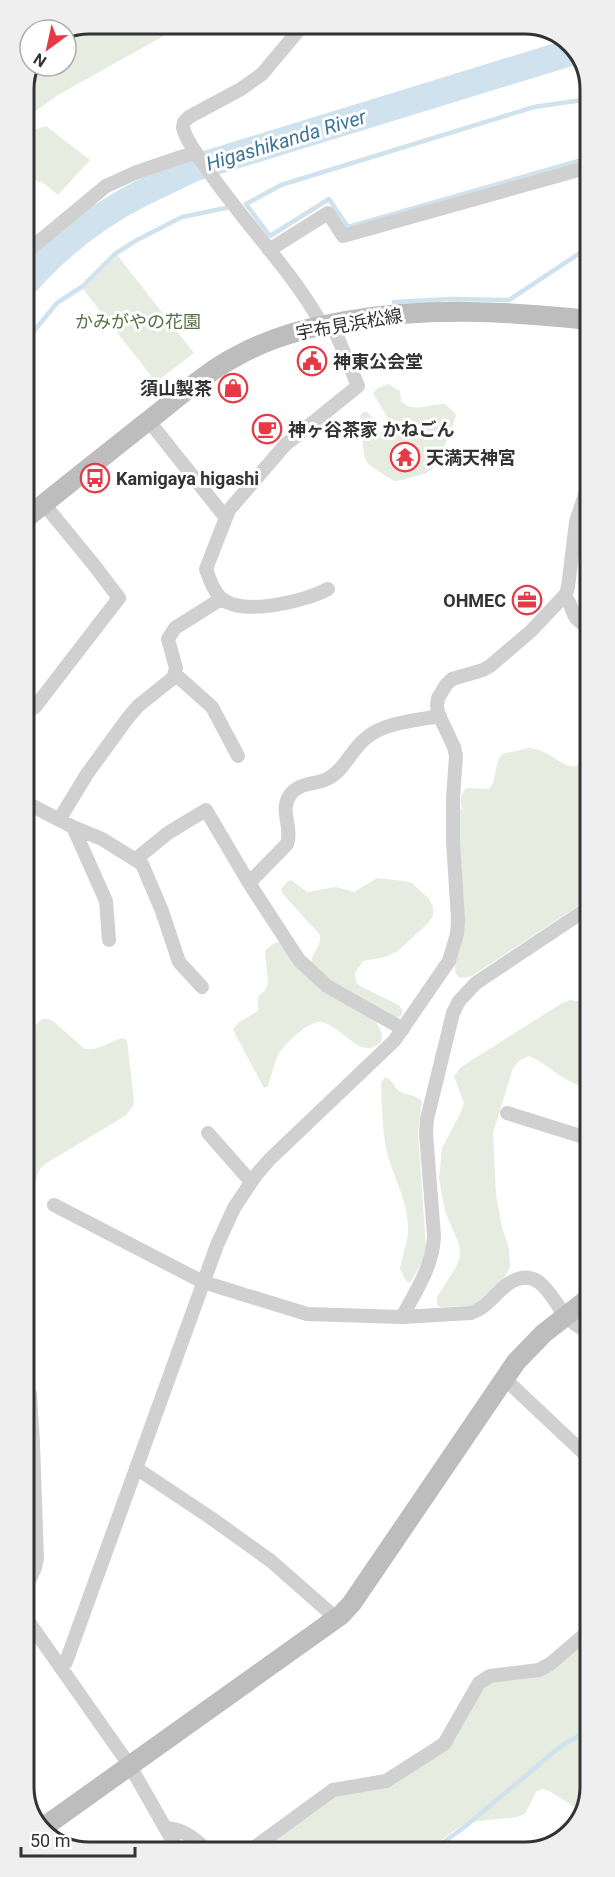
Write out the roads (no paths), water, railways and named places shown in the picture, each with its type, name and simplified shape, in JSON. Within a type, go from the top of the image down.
[{"type":"street","points":[[295,34],[262,74],[241,89],[189,117],[184,122],[183,128],[220,187],[327,325],[358,386],[285,445],[230,510],[206,569],[221,599],[232,604],[265,606],[307,599],[328,589]]},
{"type":"street","points":[[34,246],[106,186],[137,172],[197,153]]},
{"type":"street","points":[[269,250],[328,213],[343,236],[580,170]]},
{"type":"street","name":"宇布見浜松線","points":[[34,512],[197,382],[236,356],[278,337],[327,325],[395,315],[452,311],[509,312],[580,319]]},
{"type":"street","points":[[148,420],[226,518]]},
{"type":"street","points":[[34,708],[118,598],[44,504]]},
{"type":"street","points":[[60,1667],[66,1662],[225,1226],[251,1182],[270,1160],[394,1041],[449,961],[457,934],[458,921],[453,841],[456,756],[440,716],[438,698],[452,680],[490,666],[531,631],[564,596],[568,587],[576,522],[580,510]]},
{"type":"street","points":[[564,596],[568,599],[573,615],[580,622]]},
{"type":"street","points":[[59,820],[87,774],[127,719],[138,706],[169,682],[175,674],[175,663],[168,639],[175,628],[221,599]]},
{"type":"street","points":[[175,674],[212,707],[238,756]]},
{"type":"street","points":[[249,883],[287,844],[289,829],[286,805],[289,796],[296,789],[305,784],[326,780],[335,774],[358,745],[376,731],[440,716]]},
{"type":"street","points":[[34,807],[102,839],[136,859],[146,870],[179,962],[202,987]]},
{"type":"street","points":[[136,859],[168,833],[206,810],[249,883],[299,960],[312,974],[336,992],[403,1029]]},
{"type":"street","points":[[73,827],[106,901],[109,940]]},
{"type":"street","points":[[402,1317],[430,1263],[434,1250],[426,1133],[453,1013],[463,996],[477,983],[580,915]]},
{"type":"street","points":[[507,1113],[580,1136]]},
{"type":"street","points":[[208,1134],[251,1182]]},
{"type":"street","points":[[54,1205],[203,1282],[307,1314],[402,1317],[471,1313],[487,1305],[513,1280],[528,1278],[542,1284],[565,1315],[580,1327]]},
{"type":"street","points":[[48,1823],[337,1618],[352,1603],[504,1378],[530,1347],[580,1304]]},
{"type":"street","points":[[504,1378],[580,1450]]},
{"type":"street","points":[[136,1468],[211,1518],[271,1562],[337,1618]]},
{"type":"street","points":[[34,1472],[37,1559],[34,1570]]},
{"type":"street","points":[[34,1630],[130,1766],[174,1842]]},
{"type":"street","points":[[262,1842],[333,1790],[386,1781],[444,1744],[479,1683],[484,1679],[496,1675],[539,1670],[550,1664],[580,1638]]},
{"type":"street","points":[[166,1828],[186,1833],[197,1842]]},
{"type":"waterway","name":"Higashikanda River","points":[[34,273],[63,246],[93,223],[140,194],[194,168],[567,53]]},
{"type":"waterway","points":[[580,100],[534,107],[281,185],[246,204],[270,236],[329,199],[348,227],[580,161]]},
{"type":"waterway","points":[[34,331],[57,303],[83,286],[115,254],[135,241],[182,217],[226,208]]},
{"type":"waterway","points":[[394,302],[451,299],[509,300],[580,253]]},
{"type":"waterway","points":[[444,1842],[561,1746],[580,1735]]},
{"type":"place","name":"神東公会堂","points":[[312,361]]},
{"type":"place","name":"須山製茶","points":[[233,388]]},
{"type":"place","name":"神ヶ谷茶家 かねごん","points":[[267,429]]},
{"type":"place","name":"天満天神宮","points":[[405,457]]},
{"type":"place","name":"Kamigaya higashi","points":[[95,478]]},
{"type":"place","name":"OHMEC","points":[[527,600]]},
{"type":"park label","name":"かみがやの花園","points":[[138,321]]}]
